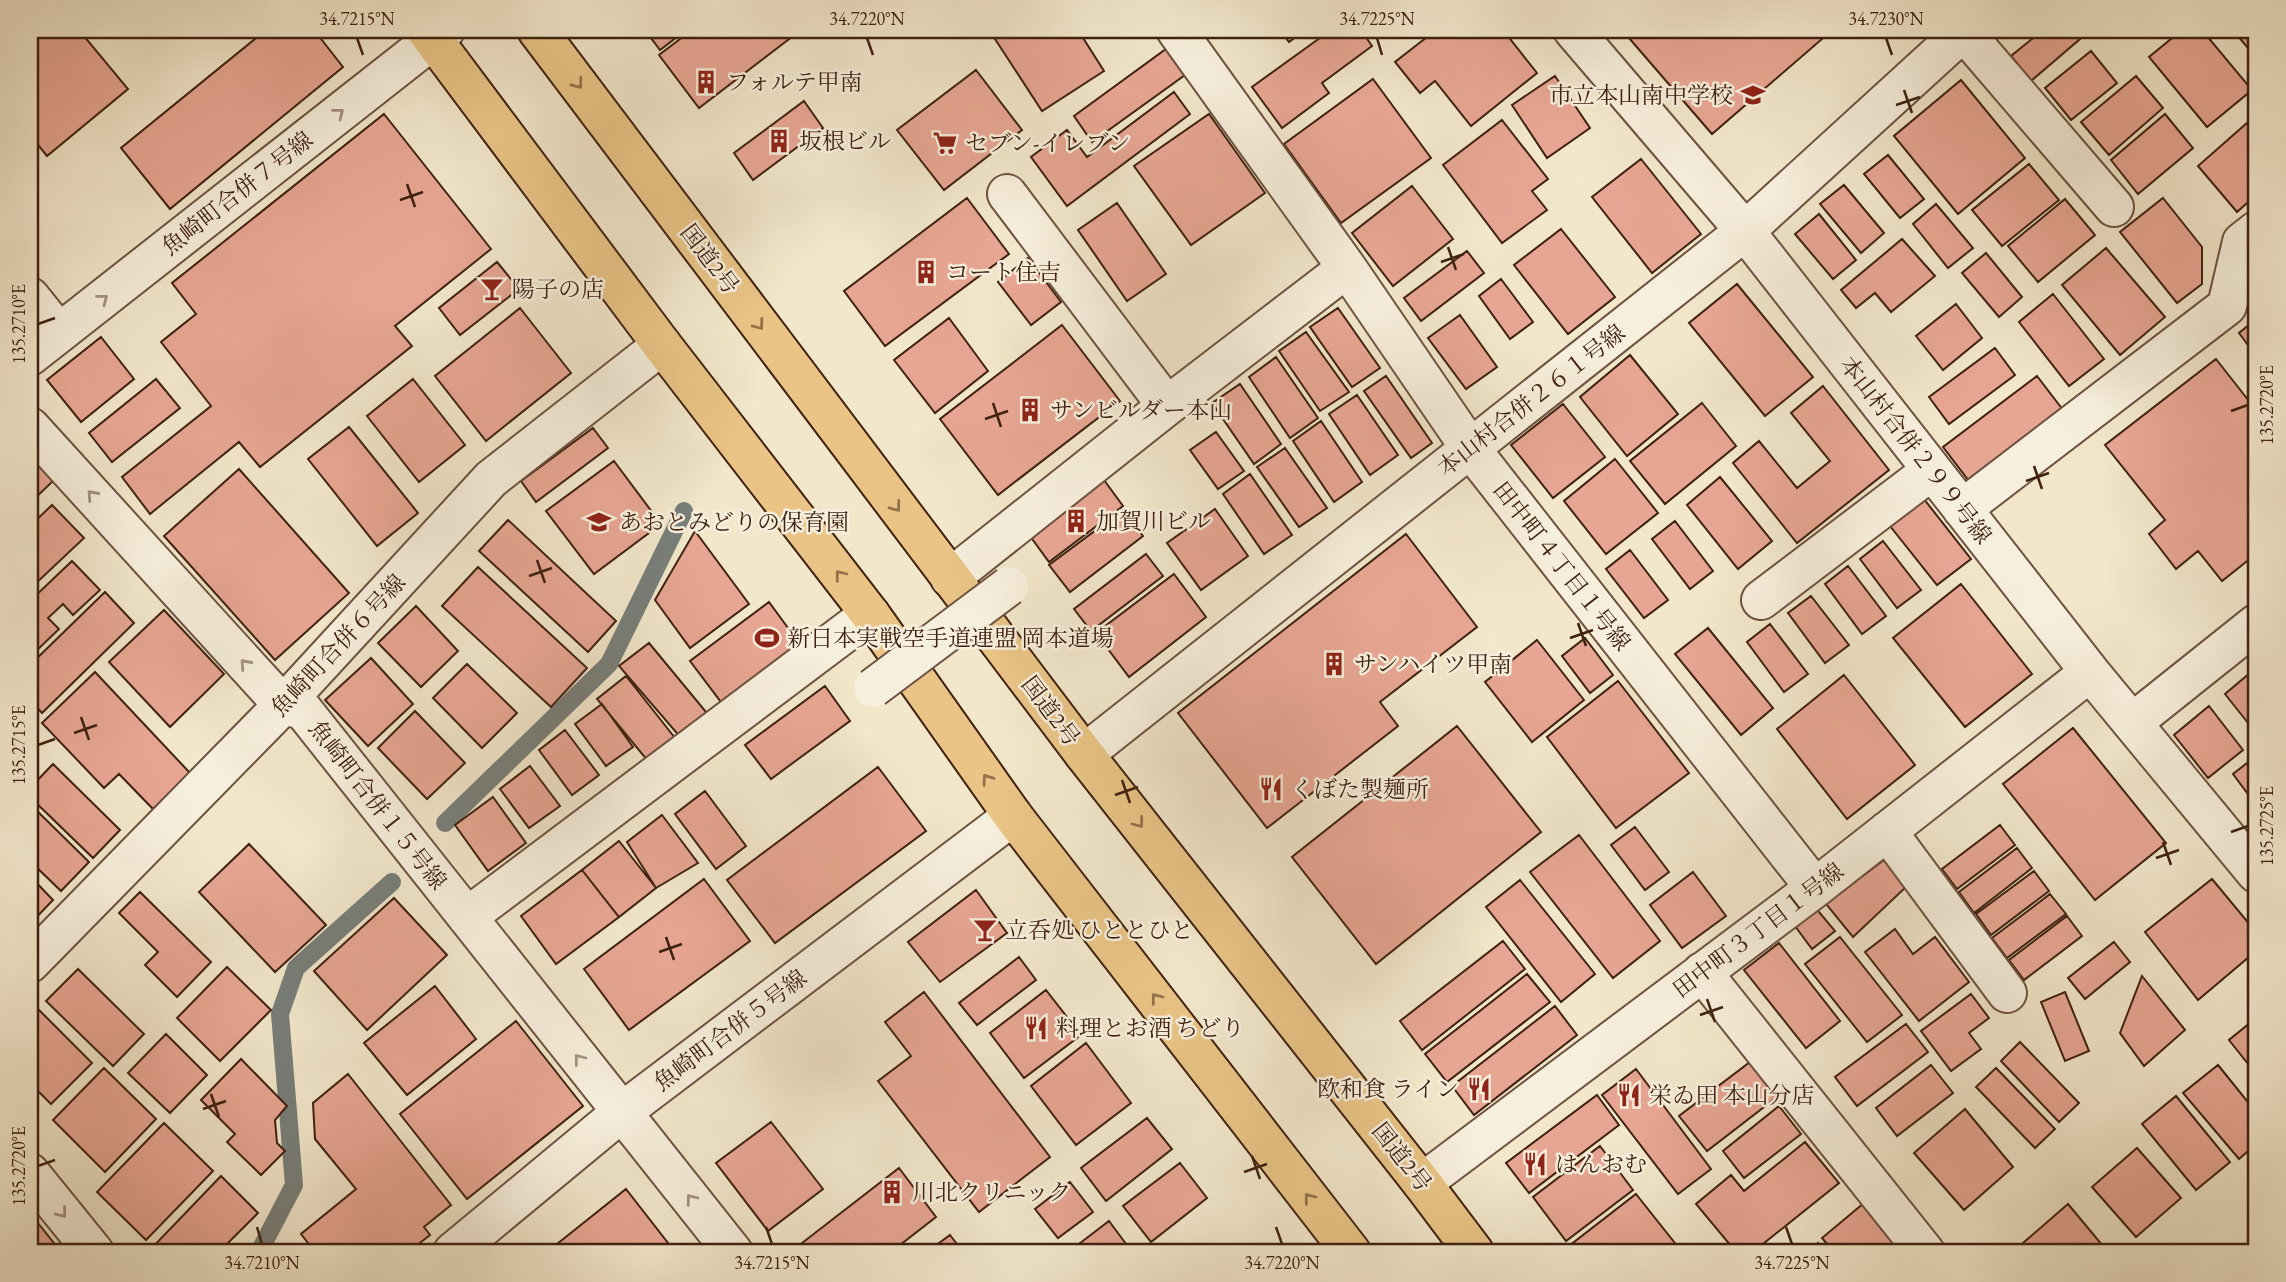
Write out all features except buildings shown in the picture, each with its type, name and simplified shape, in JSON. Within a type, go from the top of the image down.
[{"type":"highway","name":"国道2号","points":[[537,30],[1084,754],[1474,1252]]},
{"type":"highway","points":[[434,33],[663,345],[870,614],[1013,816],[1351,1252]]},
{"type":"street","name":"田中町４丁目１号線","points":[[1177,30],[1347,268],[1470,448],[1815,888]]},
{"type":"street","name":"本山村合併２９９号線","points":[[1573,30],[1745,231],[2090,672],[2256,873]]},
{"type":"street","points":[[1964,30],[2114,207]]},
{"type":"street","name":"本山村合併２６１号線","points":[[1084,754],[1745,231],[1964,30]]},
{"type":"street","name":"魚崎町合併７号線","points":[[44,344],[434,33]]},
{"type":"street","points":[[1007,194],[1167,406]]},
{"type":"street","points":[[1962,509],[2227,306],[2242,242],[2256,232]]},
{"type":"street","points":[[950,578],[1347,268]]},
{"type":"street","points":[[30,298],[44,344]]},
{"type":"street","name":"魚崎町合併６号線","points":[[30,963],[283,705],[491,479],[663,345]]},
{"type":"street","name":"魚崎町合併１５号線","points":[[30,426],[283,705],[303,710],[733,1252]]},
{"type":"street","points":[[1760,600],[1931,471]]},
{"type":"street","points":[[873,688],[1009,586]]},
{"type":"street","points":[[467,917],[870,614]]},
{"type":"street","points":[[2132,723],[2256,624]]},
{"type":"street","name":"田中町３丁目１号線","points":[[1422,1183],[1815,888],[2090,672]]},
{"type":"street","name":"魚崎町合併５号線","points":[[453,1252],[622,1112],[1013,816]]},
{"type":"street","points":[[1887,831],[2007,993]]},
{"type":"street","points":[[1702,972],[1925,1252]]},
{"type":"street","points":[[30,1173],[94,1252]]},
{"type":"waterway","points":[[445,823],[609,664],[684,511]]},
{"type":"waterway","points":[[259,1252],[294,1185],[280,1014],[296,968],[392,882]]},
{"type":"place","name":"フォルテ甲南","points":[[706,82]]},
{"type":"place","name":"市立本山南中学校","points":[[1753,95]]},
{"type":"place","name":"坂根ビル","points":[[779,141]]},
{"type":"place","name":"セブン-イレブン","points":[[945,143]]},
{"type":"place","name":"コート住吉","points":[[926,272]]},
{"type":"place","name":"陽子の店","points":[[492,289]]},
{"type":"place","name":"サンビルダー本山","points":[[1030,410]]},
{"type":"place","name":"加賀川ビル","points":[[1076,521]]},
{"type":"place","name":"あおとみどりの保育園","points":[[599,522]]},
{"type":"place","name":"新日本実戦空手道連盟 岡本道場","points":[[767,638]]},
{"type":"place","name":"サンハイツ甲南","points":[[1334,664]]},
{"type":"place","name":"くぼた製麺所","points":[[1271,789]]},
{"type":"place","name":"立呑処 ひととひと","points":[[985,930]]},
{"type":"place","name":"料理とお酒 ちどり","points":[[1036,1028]]},
{"type":"place","name":"欧和食 ライン","points":[[1479,1089]]},
{"type":"place","name":"栄ゐ田 本山分店","points":[[1629,1095]]},
{"type":"place","name":"はんおむ","points":[[1535,1164]]},
{"type":"place","name":"川北クリニック","points":[[892,1192]]}]
